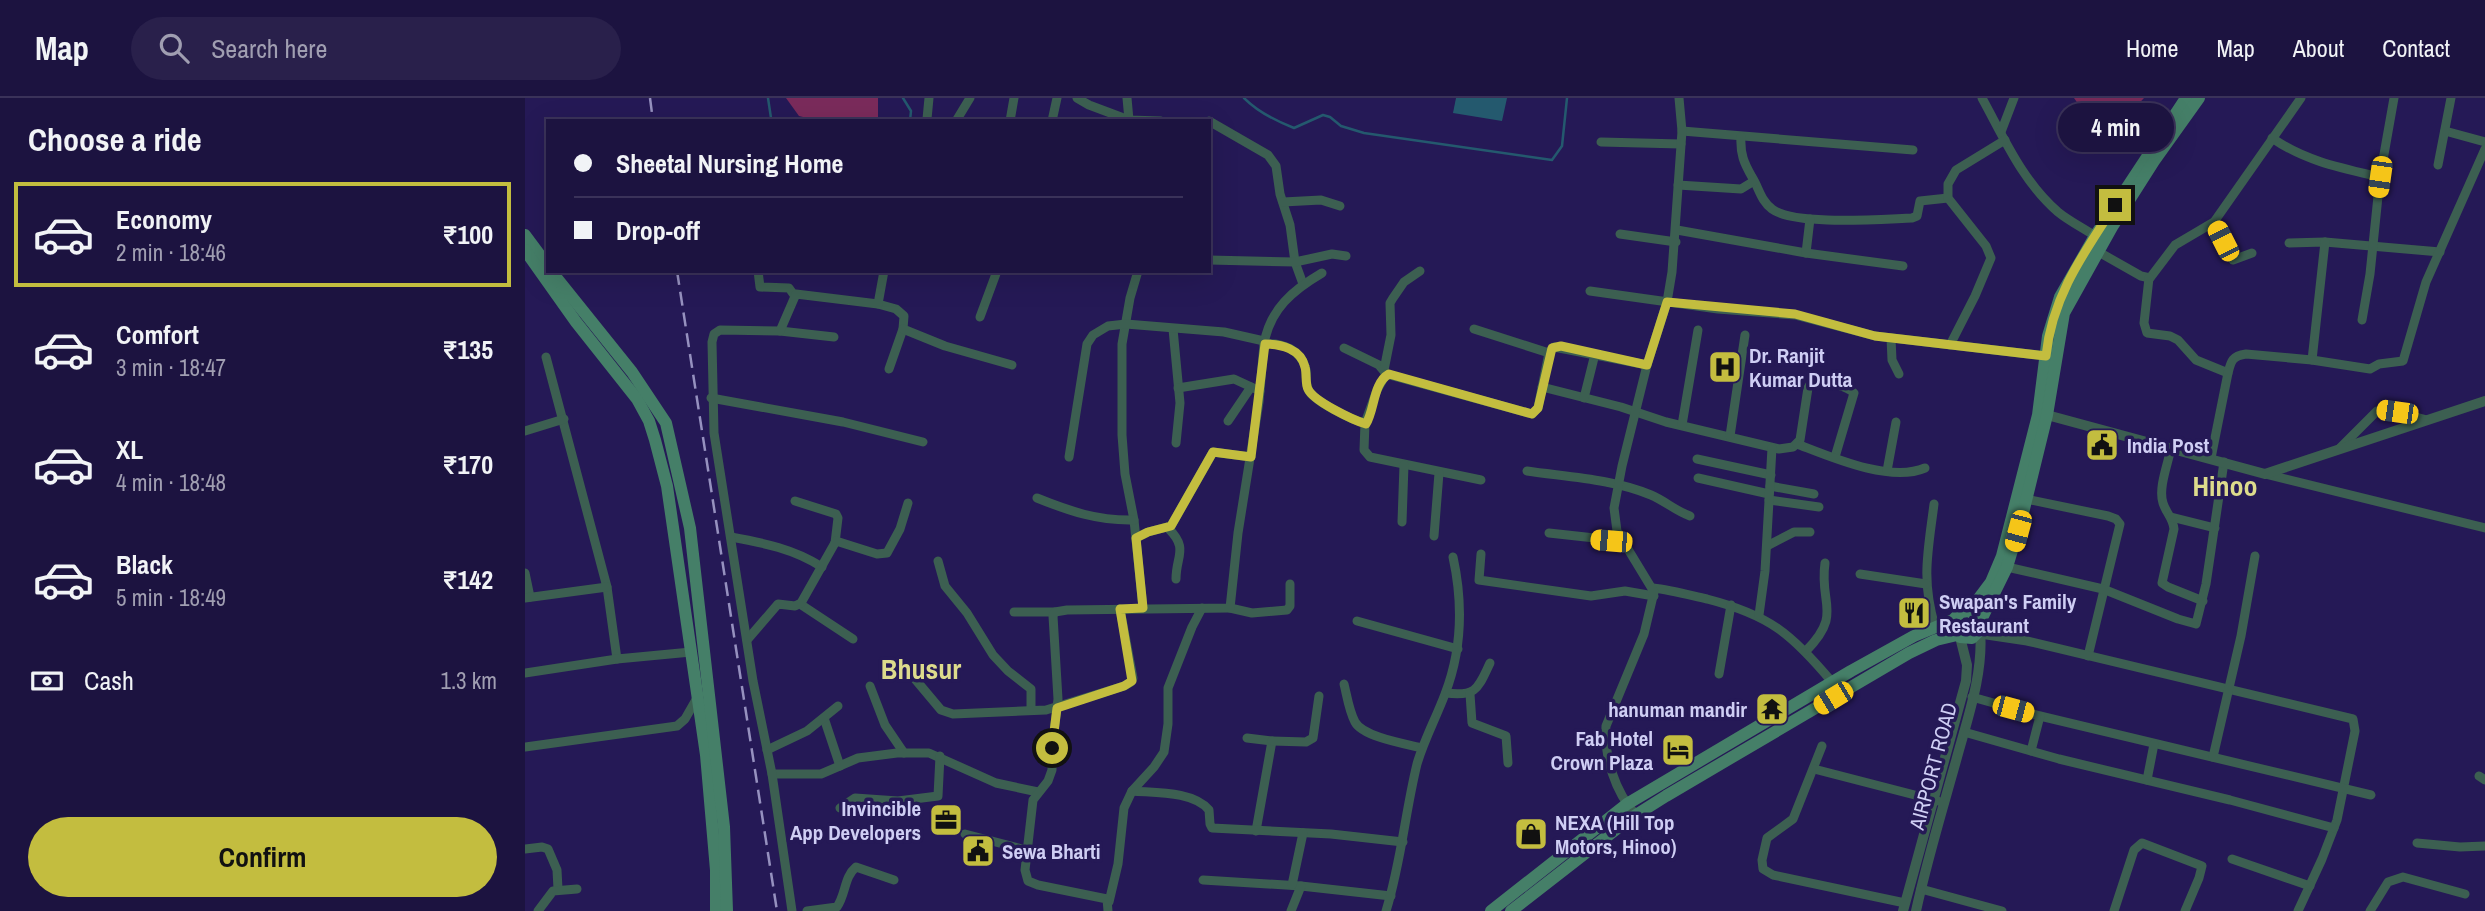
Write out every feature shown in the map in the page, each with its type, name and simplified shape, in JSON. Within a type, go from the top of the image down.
[{"type":"main road","points":[[1490,911],[1627,804],[1832,682],[1935,626],[1953,620],[1976,602],[1991,582],[2002,556],[2038,415],[2051,321],[2055,310],[2095,236],[2186,98]]},
{"type":"main road","points":[[1511,911],[1636,815],[1909,653],[1936,640],[1959,636],[1972,638],[1980,628],[2007,567],[2047,415],[2064,313],[2097,251],[2154,161],[2199,98]]},
{"type":"main road","points":[[525,235],[546,264]]},
{"type":"main road","points":[[525,250],[576,322],[637,399],[649,421],[667,486],[724,827],[727,911]]},
{"type":"main road","points":[[553,273],[632,373],[666,423],[690,528],[697,698],[706,755],[716,870],[716,911]]},
{"type":"main road","points":[[1964,611],[1976,615],[1980,628]]},
{"type":"main road","points":[[1953,620],[1953,628],[1959,636]]},
{"type":"street","points":[[927,119],[929,98]]},
{"type":"street","points":[[957,119],[970,98]]},
{"type":"street","points":[[1010,119],[1014,98]]},
{"type":"street","points":[[1052,119],[1056,98]]},
{"type":"street","points":[[1077,98],[1126,119]]},
{"type":"street","points":[[1127,98],[1129,119]]},
{"type":"street","points":[[1636,815],[1619,792],[1606,741],[1606,726],[1638,650],[1653,592],[1622,541],[1615,523],[1617,485],[1647,365],[1667,302],[1677,230],[1682,131],[1679,98]]},
{"type":"street","points":[[1982,98],[2013,155],[2041,195],[2059,213],[2095,236]]},
{"type":"street","points":[[1950,345],[1991,258],[1986,246],[1948,198],[1948,184],[1956,170],[2003,136],[2014,98]]},
{"type":"street","points":[[2228,373],[2196,360],[2178,340],[2170,336],[2147,333],[2144,323],[2149,278],[2175,245],[2214,222],[2301,98]]},
{"type":"street","points":[[2362,320],[2380,177],[2394,98]]},
{"type":"street","points":[[2438,165],[2451,98]]},
{"type":"street","points":[[1211,122],[1272,159],[1290,225],[1295,262],[1303,284]]},
{"type":"street","points":[[1682,131],[1913,150]]},
{"type":"street","points":[[2445,131],[2485,142]]},
{"type":"street","points":[[1741,137],[1744,164],[1762,197],[1770,208],[1785,216],[1810,219],[1912,218],[1917,216],[1920,201],[1948,198]]},
{"type":"street","points":[[2272,138],[2315,161],[2380,177]]},
{"type":"street","points":[[1601,142],[1681,144]]},
{"type":"street","points":[[2211,458],[2233,358],[2246,354],[2370,369],[2379,364],[2403,361],[2426,282],[2485,149]]},
{"type":"street","points":[[1678,185],[1741,189],[1754,181]]},
{"type":"street","points":[[1283,202],[1321,200],[1340,206]]},
{"type":"street","points":[[1806,253],[1810,219]]},
{"type":"street","points":[[2214,222],[2233,260],[2252,253]]},
{"type":"street","points":[[1677,230],[1806,253],[1903,266]]},
{"type":"street","points":[[1621,234],[1676,242]]},
{"type":"street","points":[[2290,243],[2325,242],[2440,252]]},
{"type":"street","points":[[2312,360],[2325,242]]},
{"type":"street","points":[[2097,251],[2149,278]]},
{"type":"street","points":[[1211,260],[1295,262],[1332,254],[1346,256]]},
{"type":"street","points":[[1420,271],[1404,282],[1390,303],[1391,335],[1385,372],[1366,424],[1366,454],[1439,473],[1482,480]]},
{"type":"street","points":[[758,273],[760,286],[789,288],[794,295],[878,304],[903,314],[903,329],[889,369]]},
{"type":"street","points":[[878,304],[884,273]]},
{"type":"street","points":[[980,317],[996,273]]},
{"type":"street","points":[[1137,273],[1122,344],[1122,435],[1143,608]]},
{"type":"street","points":[[1230,608],[1238,533],[1251,457],[1255,389],[1264,342],[1272,317],[1284,300],[1322,273]]},
{"type":"street","points":[[1590,291],[1667,302],[1795,314],[1859,333],[2046,356]]},
{"type":"street","points":[[780,331],[794,295]]},
{"type":"street","points":[[1069,457],[1087,344],[1093,335],[1108,326],[1126,324],[1237,333],[1285,346],[1304,362],[1307,387],[1314,396],[1366,424]]},
{"type":"street","points":[[1474,328],[1549,353]]},
{"type":"street","points":[[792,911],[772,774],[747,640],[714,433],[712,342],[717,331],[727,329],[834,337]]},
{"type":"street","points":[[903,329],[945,346],[1012,366]]},
{"type":"street","points":[[1173,329],[1180,414],[1176,443]]},
{"type":"street","points":[[1682,425],[1698,330]]},
{"type":"street","points":[[1730,436],[1745,335]]},
{"type":"street","points":[[1891,338],[1892,360],[1899,374]]},
{"type":"street","points":[[1344,348],[1385,372],[1532,414],[1538,408],[1552,348],[1557,346],[1647,365]]},
{"type":"street","points":[[1584,398],[1595,354]]},
{"type":"street","points":[[546,357],[607,587],[617,659]]},
{"type":"street","points":[[1178,388],[1228,379],[1255,389]]},
{"type":"street","points":[[1542,387],[1772,448],[1787,449],[1797,444],[1804,426],[1808,388],[1812,381],[1849,389],[1854,391],[1853,401],[1835,457]]},
{"type":"street","points":[[1228,421],[1255,389]]},
{"type":"street","points":[[712,398],[843,422],[923,442]]},
{"type":"street","points":[[2265,474],[2485,401]]},
{"type":"street","points":[[2338,450],[2377,411],[2397,412],[2427,420]]},
{"type":"street","points":[[2047,415],[2265,474],[2485,528]]},
{"type":"street","points":[[525,431],[564,419]]},
{"type":"street","points":[[1887,471],[1896,422]]},
{"type":"street","points":[[1797,444],[1887,471],[1908,473],[1924,468]]},
{"type":"street","points":[[1759,615],[1767,546],[1772,448]]},
{"type":"street","points":[[2171,448],[2162,495],[2174,529],[2162,583],[2203,601]]},
{"type":"street","points":[[1136,538],[1148,532],[1168,528],[1213,452],[1251,457]]},
{"type":"street","points":[[1697,459],[1770,475]]},
{"type":"street","points":[[2007,567],[2103,589],[2193,624],[2197,622],[2203,601],[2224,462]]},
{"type":"street","points":[[1402,522],[1404,465]]},
{"type":"street","points":[[1527,471],[1617,485],[1654,496],[1690,516]]},
{"type":"street","points":[[1434,536],[1439,473]]},
{"type":"street","points":[[1697,478],[1819,507]]},
{"type":"street","points":[[1769,493],[1814,494]]},
{"type":"street","points":[[1037,498],[1087,517],[1134,520]]},
{"type":"street","points":[[2026,499],[2108,516],[2119,522],[2120,532],[2103,589],[2088,656]]},
{"type":"street","points":[[795,502],[836,514],[838,518],[835,543],[800,604]]},
{"type":"street","points":[[835,543],[842,542],[884,555],[891,548],[900,529],[908,503]]},
{"type":"street","points":[[1934,504],[1926,558],[1926,584],[1928,604],[1935,626]]},
{"type":"street","points":[[2171,517],[2215,527]]},
{"type":"street","points":[[1168,528],[1179,541],[1181,551],[1176,579]]},
{"type":"street","points":[[1767,546],[1794,532],[1809,532]]},
{"type":"street","points":[[1549,533],[1622,541]]},
{"type":"street","points":[[731,537],[785,549],[823,567]]},
{"type":"street","points":[[1481,554],[1479,580],[1591,596],[1625,591],[1653,592],[1731,605],[1759,615],[1806,651],[1832,682]]},
{"type":"street","points":[[2213,757],[2241,636],[2255,555]]},
{"type":"street","points":[[1386,911],[1422,748],[1446,693],[1458,649],[1459,595],[1453,557]]},
{"type":"street","points":[[938,561],[945,586],[967,613],[993,655],[1031,689],[1031,710]]},
{"type":"street","points":[[1806,651],[1821,634],[1828,612],[1823,582],[1825,563]]},
{"type":"street","points":[[525,573],[527,597],[607,587]]},
{"type":"street","points":[[1860,574],[1926,584]]},
{"type":"street","points":[[1014,612],[1143,608],[1230,608],[1252,613],[1287,610],[1290,606],[1290,584]]},
{"type":"street","points":[[747,640],[778,604],[800,604],[853,639]]},
{"type":"street","points":[[1719,674],[1731,605]]},
{"type":"street","points":[[1109,906],[1118,864],[1124,808],[1132,792],[1164,752],[1168,724],[1168,688],[1202,608]]},
{"type":"street","points":[[915,679],[941,710],[947,713],[1057,708],[1124,686],[1132,681],[1120,609]]},
{"type":"street","points":[[1055,612],[1052,619],[1057,708],[1051,776],[1038,792],[1031,810],[1025,875],[1028,881],[1105,898],[1109,906]]},
{"type":"street","points":[[1357,621],[1458,649]]},
{"type":"street","points":[[1980,628],[2354,719],[2355,731],[2341,808],[2298,911]]},
{"type":"street","name":"AIRPORT ROAD","points":[[1904,907],[1964,732],[1980,650],[1980,628]]},
{"type":"street","name":"AIRPORT ROAD","points":[[1916,911],[1966,681],[1967,666],[1959,636]]},
{"type":"street","points":[[525,673],[694,644]]},
{"type":"street","points":[[1446,693],[1470,694],[1479,687],[1490,663]]},
{"type":"street","points":[[1344,684],[1352,714],[1360,728],[1422,748]]},
{"type":"street","points":[[870,686],[885,725],[904,753]]},
{"type":"street","points":[[1470,694],[1472,723],[1506,736],[1508,763]]},
{"type":"street","points":[[1247,738],[1306,742],[1313,738],[1319,696]]},
{"type":"street","points":[[1972,697],[2040,716],[2371,795]]},
{"type":"street","points":[[525,747],[677,726],[685,719],[697,698]]},
{"type":"street","points":[[767,750],[807,731],[838,706]]},
{"type":"street","points":[[2031,751],[2040,716]]},
{"type":"street","points":[[824,718],[840,766]]},
{"type":"street","points":[[1964,732],[2334,828]]},
{"type":"street","points":[[1256,831],[1272,741]]},
{"type":"street","points":[[2147,780],[2154,744]]},
{"type":"street","points":[[1822,746],[1793,819],[1767,838],[1762,860],[1763,869],[1773,875],[1904,907]]},
{"type":"street","points":[[772,774],[821,774],[858,758],[929,753],[988,780],[1038,792]]},
{"type":"street","points":[[840,808],[855,798],[898,802],[938,796],[940,756]]},
{"type":"street","points":[[1814,769],[1938,802]]},
{"type":"street","points":[[1132,792],[1167,794],[1200,802],[1209,810],[1212,828],[1403,842]]},
{"type":"street","points":[[1291,911],[1303,833]]},
{"type":"street","points":[[965,834],[1026,850]]},
{"type":"street","points":[[2114,911],[2134,850],[2142,843],[2202,866],[2185,911]]},
{"type":"street","points":[[2417,843],[2485,846]]},
{"type":"street","points":[[525,849],[548,849],[557,870],[558,889]]},
{"type":"street","points":[[2232,859],[2310,886]]},
{"type":"street","points":[[807,911],[837,907],[849,874],[856,867],[894,880]]},
{"type":"street","points":[[2370,911],[2388,882],[2403,877],[2465,894]]},
{"type":"street","points":[[1203,880],[1391,896]]},
{"type":"street","points":[[538,911],[548,896],[558,889],[577,889]]},
{"type":"street","points":[[1921,889],[2002,911]]},
{"type":"shaded area","points":[[786,98],[878,98],[878,119],[811,119],[799,116]]},
{"type":"shaded area","points":[[2074,98],[2144,98],[2127,116],[2115,111],[2108,124],[2088,118]]},
{"type":"water","points":[[1456,98],[1507,98],[1502,121],[1453,113]]},
{"type":"waterway","points":[[768,98],[772,119]]},
{"type":"waterway","points":[[903,98],[911,111],[910,119]]},
{"type":"waterway","points":[[1244,98],[1268,116],[1294,128],[1323,115],[1341,126],[1364,133],[1552,160],[1562,146],[1567,98]]},
{"type":"railway","points":[[650,98],[653,119]]},
{"type":"railway","points":[[677,273],[777,911]]},
{"type":"place","name":"Dr. Ranjit Kumar Dutta","points":[[1725,367]]},
{"type":"place","name":"India Post","points":[[2102,445]]},
{"type":"place","name":"Swapan's Family Restaurant","points":[[1914,613]]},
{"type":"place","name":"hanuman mandir","points":[[1772,709]]},
{"type":"place","name":"Fab Hotel Crown Plaza","points":[[1678,750]]},
{"type":"place","name":"Invincible App Developers","points":[[946,820]]},
{"type":"place","name":"NEXA (Hill Top Motors, Hinoo)","points":[[1531,834]]},
{"type":"place","name":"Sewa Bharti","points":[[978,851]]},
{"type":"district","name":"Hinoo","points":[[2225,486]]},
{"type":"district","name":"Bhusur","points":[[921,669]]},
{"type":"route","points":[[1052,748],[1057,708],[1132,681],[1120,609],[1143,608],[1136,538],[1171,526],[1213,452],[1251,457],[1265,344],[1285,346],[1295,352],[1304,362],[1308,390],[1325,404],[1366,424],[1377,390],[1386,374],[1532,414],[1538,408],[1552,348],[1561,346],[1647,365],[1667,302],[1718,309],[1795,314],[1875,336],[2046,356],[2051,321],[2060,297],[2115,205]]}]
